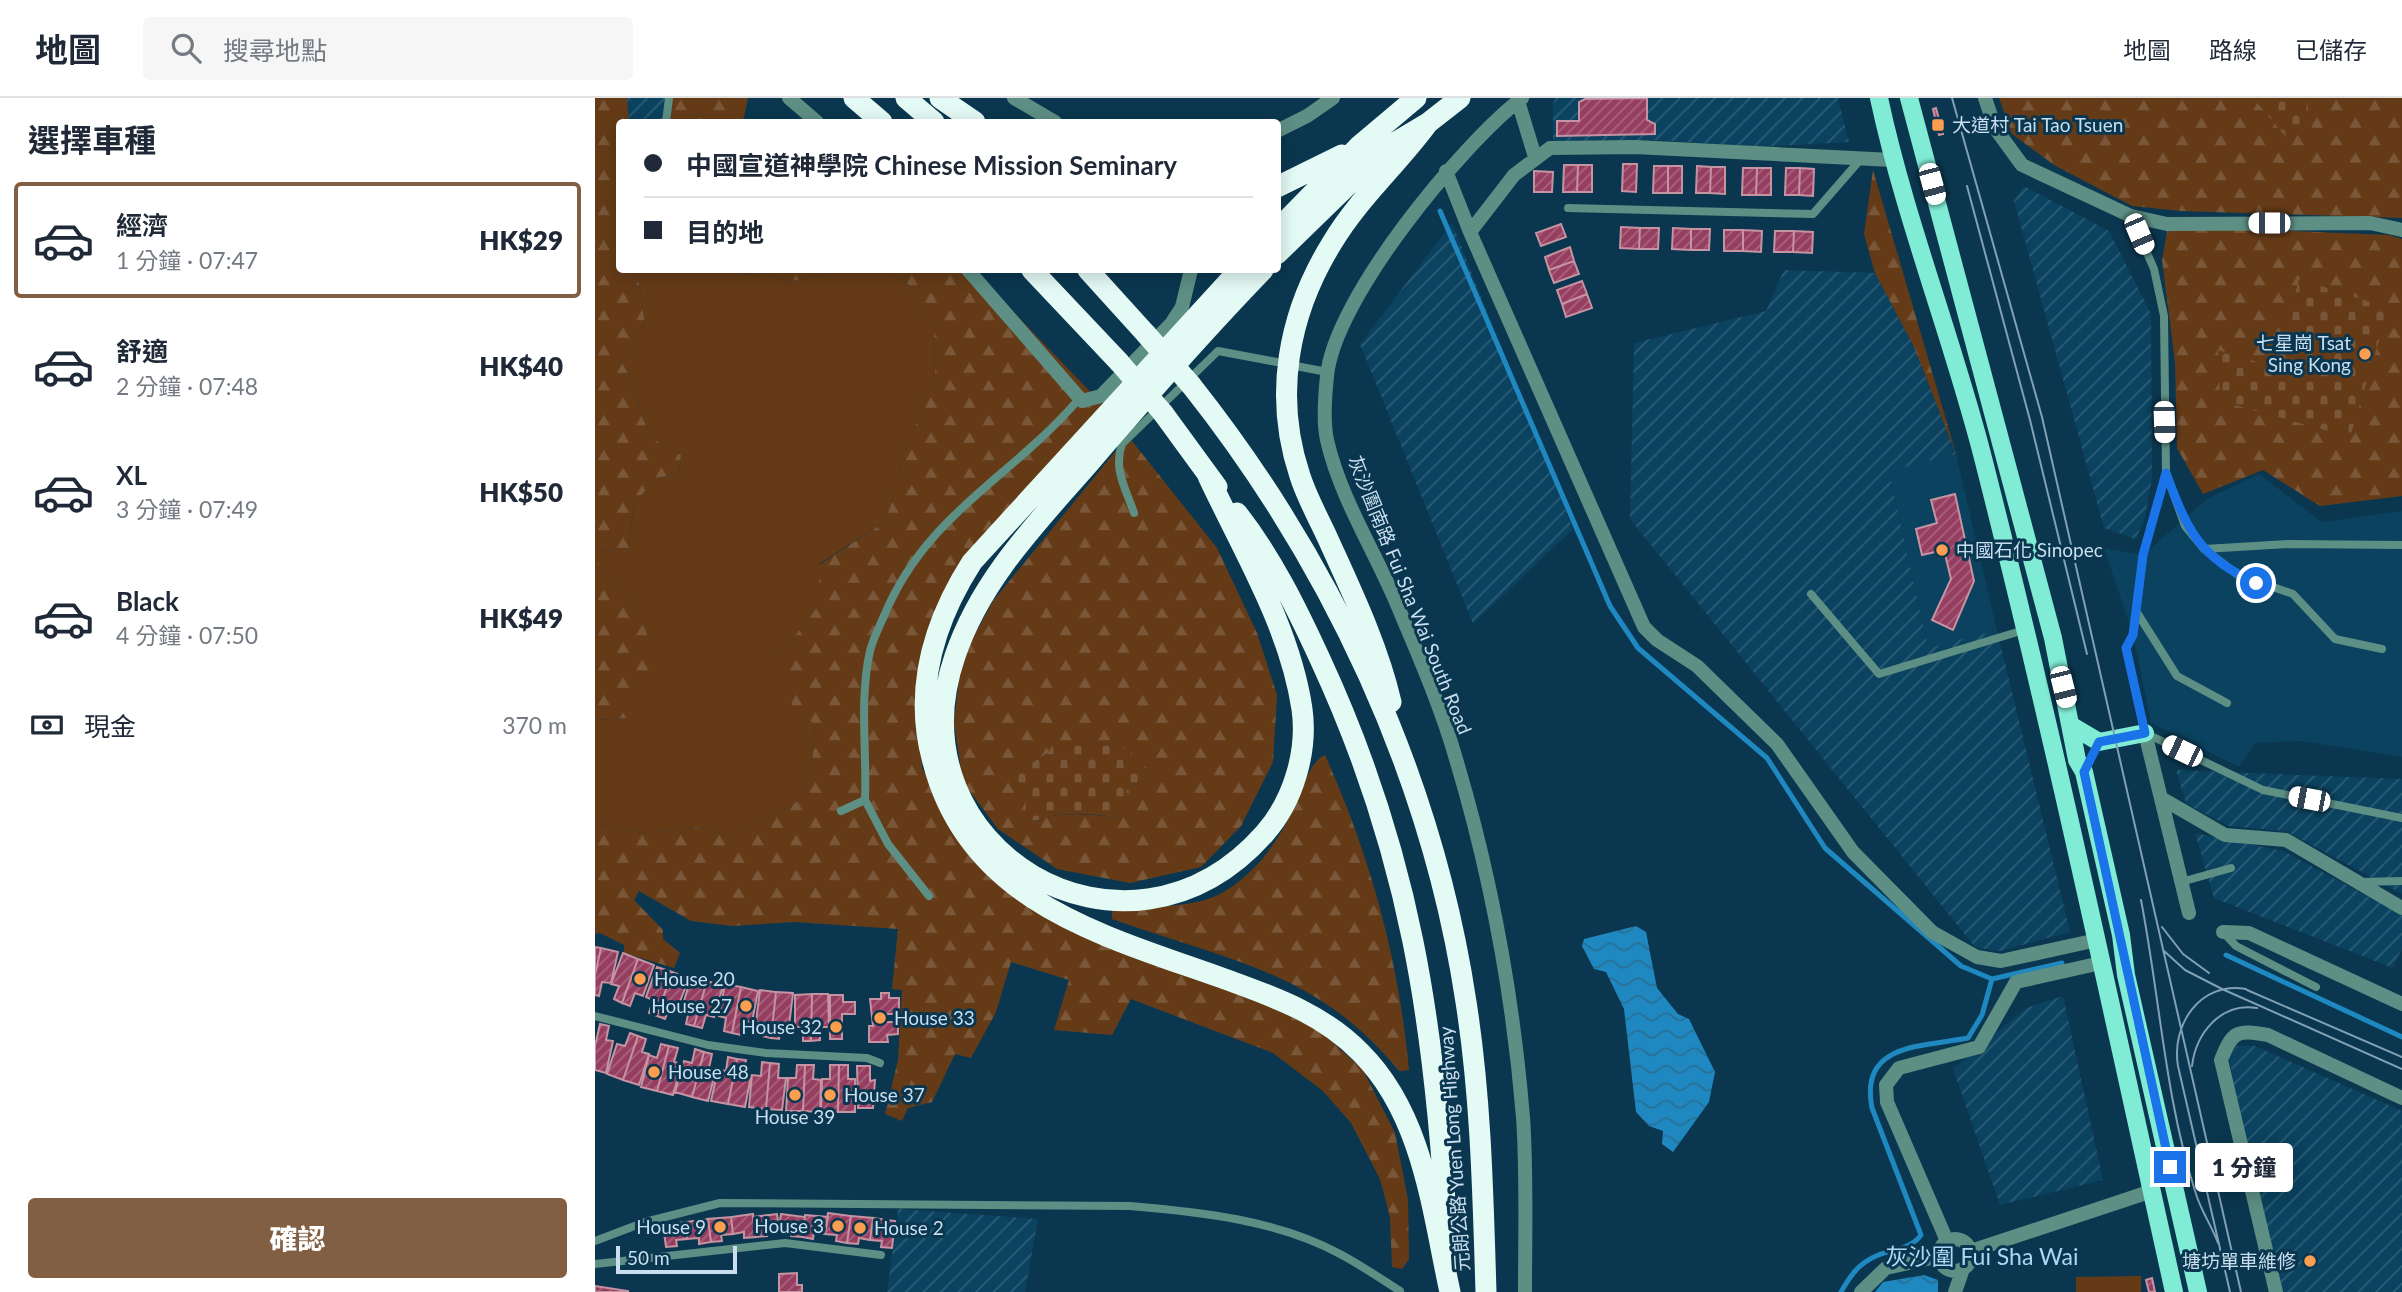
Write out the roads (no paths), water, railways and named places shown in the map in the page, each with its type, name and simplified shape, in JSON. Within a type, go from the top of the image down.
[{"type":"highway","points":[[854,98],[878,119]]},
{"type":"highway","points":[[906,98],[930,119]]},
{"type":"highway","points":[[940,98],[971,119]]},
{"type":"highway","points":[[1281,226],[1359,146],[1416,98]]},
{"type":"highway","points":[[1281,250],[1386,148],[1428,123],[1460,98]]},
{"type":"highway","points":[[1407,768],[1375,650],[1300,478],[1286,415],[1285,377],[1294,329],[1322,258],[1351,216],[1428,123]]},
{"type":"highway","points":[[1281,185],[1359,146]]},
{"type":"highway","name":"元朗公路 Yuen Long Highway","points":[[1034,273],[1119,362],[1163,413],[1243,521],[1290,597],[1372,784],[1398,867],[1416,945],[1438,1088],[1450,1292]]},
{"type":"highway","name":"元朗公路 Yuen Long Highway","points":[[1091,273],[1191,385],[1270,496],[1345,623],[1407,768],[1446,899],[1466,999],[1478,1093],[1486,1292]]},
{"type":"highway","points":[[1236,273],[972,562],[951,594],[936,630],[930,655],[924,707],[928,745],[938,783],[954,818],[993,869],[1034,901],[1128,944],[1286,1001],[1327,1024],[1362,1054],[1391,1091],[1412,1131],[1450,1292]]},
{"type":"highway","points":[[1208,477],[1271,609],[1289,655],[1302,710],[1303,736],[1294,779],[1273,824],[1247,853],[1216,876],[1156,900],[1106,902],[1071,893],[1036,878],[1005,857],[968,810],[951,767],[944,728],[947,683],[954,658],[979,601],[1011,553],[1260,273]]},
{"type":"main road","points":[[1879,98],[1892,160],[1969,406],[2097,940],[2174,1292]]},
{"type":"main road","points":[[1909,98],[2004,449],[2071,722],[2077,760],[2084,772],[2198,1292]]},
{"type":"main road","points":[[2071,722],[2099,742],[2145,733]]},
{"type":"main road","points":[[2084,772],[2099,742]]},
{"type":"street","points":[[789,98],[814,119]]},
{"type":"street","points":[[1014,98],[1050,119]]},
{"type":"street","points":[[1281,129],[1307,116],[1333,98]]},
{"type":"street","points":[[1985,98],[1995,128],[2022,165],[2131,216],[2167,224],[2371,223],[2402,230]]},
{"type":"street","points":[[1520,100],[1535,157]]},
{"type":"street","name":"灰沙圍南路 Fui Sha Wai South Road","points":[[1520,100],[1495,119],[1446,171],[1365,283],[1342,328],[1327,372],[1326,437],[1341,484],[1396,602],[1455,757],[1484,866],[1501,947],[1523,1118],[1525,1292]]},
{"type":"street","points":[[1470,232],[1514,175],[1550,148],[1635,147],[1892,160]]},
{"type":"street","points":[[1446,171],[1470,232],[1644,627],[1657,640],[1697,666],[1777,744],[1853,852],[1932,932],[1977,957],[2001,961],[2097,940]]},
{"type":"street","points":[[971,273],[1078,400],[1092,400],[1101,396],[1171,324],[1182,307],[1190,273]]},
{"type":"street","points":[[2145,733],[2189,914]]},
{"type":"street","points":[[2161,798],[2225,835],[2286,840],[2402,908]]},
{"type":"street","points":[[2223,933],[2249,933],[2402,1004]]},
{"type":"street","points":[[1963,1269],[1953,1271],[1944,1266],[1940,1256],[1947,1241],[1887,1102],[1886,1085],[1899,1068],[1979,1047],[2016,982],[2101,963]]},
{"type":"street","points":[[2276,1292],[2221,1060],[2229,1039],[2237,1033],[2248,1031],[2268,1035],[2402,1098]]},
{"type":"street","points":[[1971,1251],[2152,1191]]},
{"type":"street","points":[[1947,1241],[1957,1239],[1965,1242],[1971,1251],[1955,1292]]},
{"type":"street","points":[[1861,1292],[1886,1268],[1940,1256]]},
{"type":"lane","points":[[666,119],[669,98]]},
{"type":"lane","points":[[1568,208],[1813,214],[1860,160]]},
{"type":"lane","points":[[2131,216],[2154,269],[2164,316],[2166,473],[2143,555],[2133,635],[2126,648],[2145,733],[2263,790],[2402,818]]},
{"type":"lane","points":[[1134,513],[1118,470],[1117,457],[1122,444],[1218,351],[1277,362]]},
{"type":"lane","points":[[1296,366],[1327,372]]},
{"type":"lane","points":[[929,895],[888,844],[865,800],[863,698],[869,661],[897,583],[929,539],[1001,470],[1056,425],[1078,400]]},
{"type":"lane","points":[[2166,473],[2185,526],[2204,549],[2238,575],[2293,594],[2335,639],[2382,649]]},
{"type":"lane","points":[[2204,549],[2288,544],[2402,545]]},
{"type":"lane","points":[[1811,594],[1879,674],[2024,630]]},
{"type":"lane","points":[[2136,611],[2177,676],[2227,703]]},
{"type":"lane","points":[[841,811],[865,800]]},
{"type":"lane","points":[[2181,882],[2231,868]]},
{"type":"lane","points":[[2357,882],[2402,881]]},
{"type":"lane","points":[[2223,933],[2236,946],[2316,987]]},
{"type":"lane","points":[[595,1016],[708,1045],[766,1053],[867,1058],[880,1063]]},
{"type":"lane","points":[[595,1241],[645,1222],[720,1203],[1130,1206],[1192,1211],[1283,1230],[1339,1253],[1401,1291]]},
{"type":"lane","points":[[595,1264],[785,1243],[881,1255]]},
{"type":"water","points":[[1636,926],[1646,932],[1657,988],[1678,1014],[1689,1019],[1715,1072],[1709,1102],[1673,1152],[1662,1144],[1663,1131],[1649,1126],[1636,1112],[1624,1009],[1606,972],[1594,969],[1582,946],[1584,939]]},
{"type":"water","points":[[1924,1275],[1938,1280],[1938,1292],[1875,1292],[1883,1282]]},
{"type":"waterway","points":[[1440,211],[1610,606],[1638,648],[1767,758],[1825,848],[1961,966],[1992,979],[2062,963]]},
{"type":"waterway","points":[[2226,955],[2402,1037]]},
{"type":"waterway","points":[[1841,1292],[1851,1276],[1864,1263],[1882,1253],[1906,1247],[1921,1235],[1872,1108],[1870,1087],[1875,1071],[1884,1060],[1897,1052],[1968,1038],[1982,1015],[1992,979]]},
{"type":"tram line","points":[[1952,98],[2042,417],[2241,1292]]},
{"type":"tram line","points":[[1967,186],[2030,420],[2087,654]]},
{"type":"tram line","points":[[2141,900],[2177,1122],[2196,1194],[2218,1243]]},
{"type":"tram line","points":[[2162,927],[2183,954],[2209,973]]},
{"type":"tram line","points":[[2164,951],[2185,970],[2222,989],[2402,1069]]},
{"type":"tram line","points":[[2230,1292],[2178,1066],[2177,1051],[2184,1022],[2202,999],[2230,988],[2246,989]]},
{"type":"tram line","points":[[2247,990],[2402,1057]]},
{"type":"tram line","points":[[2192,1066],[2199,1042],[2213,1022],[2232,1010],[2257,1008]]},
{"type":"place","name":"大道村 Tai Tao Tsuen","points":[[1938,125]]},
{"type":"place","name":"七星崗 Tsat Sing Kong","points":[[2365,354]]},
{"type":"place","name":"中國石化 Sinopec","points":[[1942,550]]},
{"type":"place","name":"House 20","points":[[640,979]]},
{"type":"place","name":"House 27","points":[[746,1006]]},
{"type":"place","name":"House 33","points":[[880,1018]]},
{"type":"place","name":"House 32","points":[[836,1027]]},
{"type":"place","name":"House 48","points":[[654,1072]]},
{"type":"place","name":"House 39","points":[[795,1095]]},
{"type":"place","name":"House 37","points":[[830,1095]]},
{"type":"place","name":"House 3","points":[[838,1226]]},
{"type":"place","name":"House 9","points":[[720,1227]]},
{"type":"place","name":"House 2","points":[[860,1228]]},
{"type":"place","name":"塘坊單車維修","points":[[2310,1261]]},
{"type":"district","name":"灰沙圍 Fui Sha Wai","points":[[1982,1257]]}]
